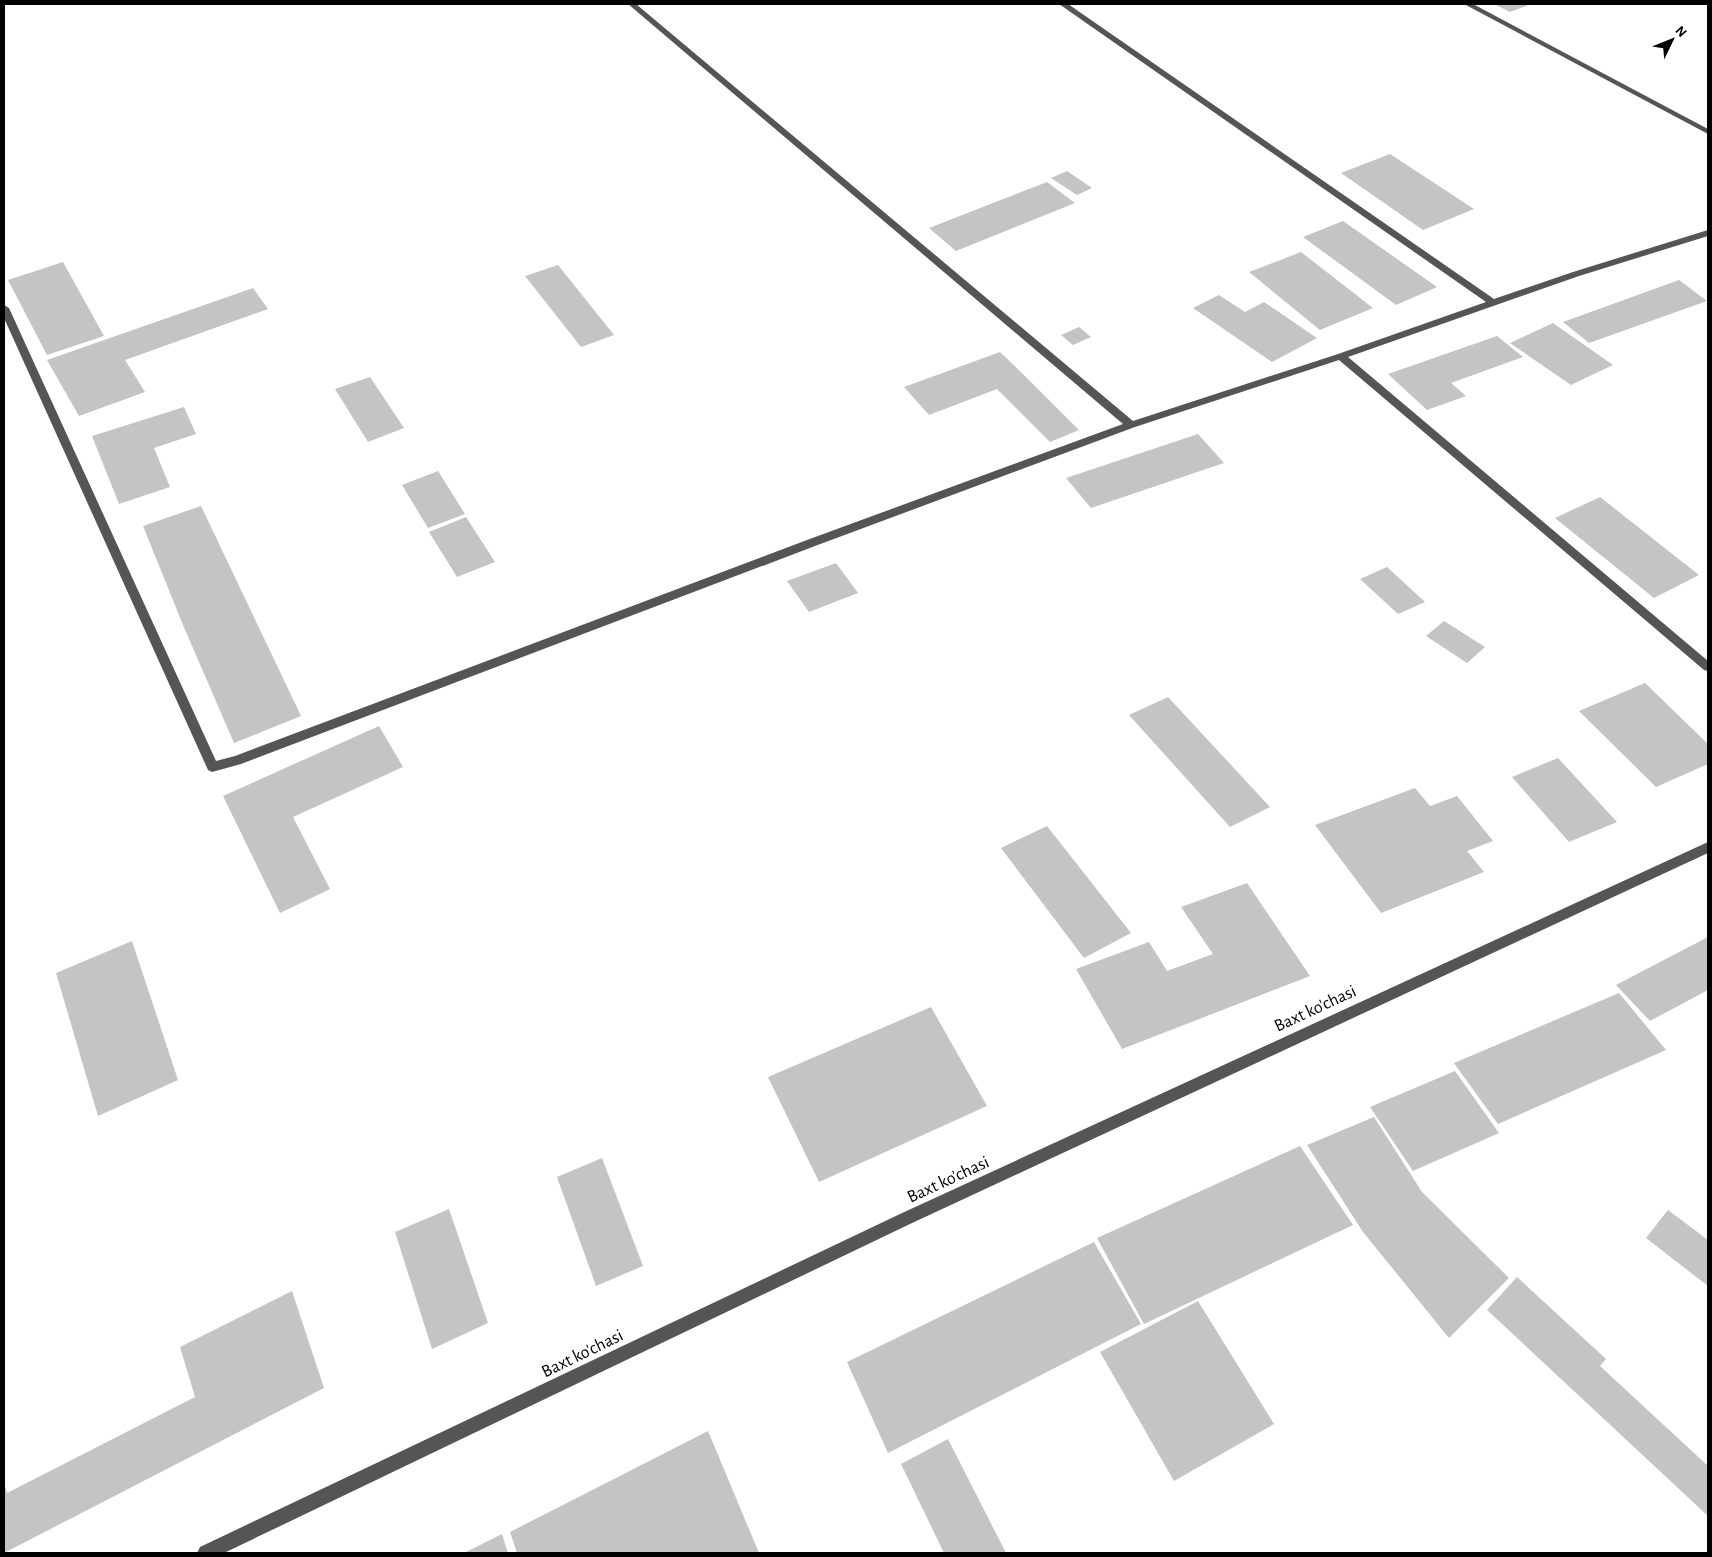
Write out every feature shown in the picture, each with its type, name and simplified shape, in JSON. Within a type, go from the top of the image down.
[{"type":"street","points":[[632,4],[1131,425]]},
{"type":"street","points":[[1063,4],[1493,303]]},
{"type":"street","points":[[1468,4],[1708,132]]},
{"type":"street","points":[[4,308],[212,767],[237,761],[811,543],[1131,425],[1341,356],[1576,274],[1708,233]]},
{"type":"street","points":[[1341,356],[1708,667]]},
{"type":"street","name":"Baxt ko'chasi","points":[[206,1553],[906,1219],[1708,846]]},
{"type":"building","points":[[1494,4],[1531,4],[1510,12]]},
{"type":"building","points":[[1390,154],[1474,209],[1423,230],[1341,173]]},
{"type":"building","points":[[1067,171],[1092,188],[1077,195],[1051,178]]},
{"type":"building","points":[[1047,182],[1075,203],[956,251],[929,228]]},
{"type":"building","points":[[1343,221],[1437,287],[1396,305],[1303,237]]},
{"type":"building","points":[[1301,252],[1373,308],[1320,330],[1249,272]]},
{"type":"building","points":[[63,262],[104,336],[47,355],[8,280]]},
{"type":"building","points":[[558,265],[614,335],[581,347],[525,276]]},
{"type":"building","points":[[1679,280],[1707,301],[1589,343],[1563,322]]},
{"type":"building","points":[[253,288],[268,309],[125,360],[145,392],[79,416],[47,360]]},
{"type":"building","points":[[1219,295],[1245,312],[1264,302],[1317,338],[1272,362],[1193,308]]},
{"type":"building","points":[[1553,323],[1613,365],[1571,385],[1510,343]]},
{"type":"building","points":[[1079,327],[1091,337],[1073,345],[1061,335]]},
{"type":"building","points":[[1497,336],[1523,357],[1451,383],[1466,396],[1427,410],[1388,374]]},
{"type":"building","points":[[1000,352],[1079,430],[1050,442],[997,389],[929,415],[904,387]]},
{"type":"building","points":[[370,377],[404,428],[368,442],[335,389]]},
{"type":"building","points":[[184,407],[196,434],[154,448],[170,487],[119,504],[92,436]]},
{"type":"building","points":[[1198,434],[1224,463],[1091,508],[1066,478]]},
{"type":"building","points":[[438,471],[465,514],[428,528],[402,485]]},
{"type":"building","points":[[1600,497],[1699,575],[1654,598],[1555,518]]},
{"type":"building","points":[[201,506],[301,716],[234,743],[143,526]]},
{"type":"building","points":[[466,517],[495,562],[457,577],[429,532]]},
{"type":"building","points":[[836,563],[858,593],[809,612],[787,581]]},
{"type":"building","points":[[1387,567],[1425,602],[1398,614],[1360,579]]},
{"type":"building","points":[[1444,621],[1485,647],[1467,663],[1426,636]]},
{"type":"building","points":[[1645,683],[1708,744],[1708,764],[1656,787],[1579,711]]},
{"type":"building","points":[[1168,697],[1270,807],[1230,827],[1129,715]]},
{"type":"building","points":[[379,726],[403,767],[293,817],[330,889],[280,913],[223,796]]},
{"type":"building","points":[[1558,758],[1617,822],[1569,842],[1512,777]]},
{"type":"building","points":[[1415,788],[1430,806],[1457,796],[1493,841],[1467,851],[1484,872],[1381,913],[1315,825]]},
{"type":"building","points":[[1047,826],[1131,933],[1084,958],[1001,848]]},
{"type":"building","points":[[1247,883],[1310,976],[1122,1049],[1076,969],[1149,942],[1167,971],[1213,954],[1181,907]]},
{"type":"building","points":[[1708,937],[1708,990],[1650,1021],[1616,985]]},
{"type":"building","points":[[132,941],[178,1080],[98,1116],[56,973]]},
{"type":"building","points":[[1619,993],[1666,1050],[1498,1124],[1454,1063]]},
{"type":"building","points":[[931,1007],[987,1106],[819,1182],[768,1077]]},
{"type":"building","points":[[1455,1071],[1499,1133],[1413,1171],[1370,1107]]},
{"type":"building","points":[[1374,1117],[1422,1192],[1509,1278],[1449,1338],[1363,1232],[1307,1145]]},
{"type":"building","points":[[1300,1146],[1353,1225],[1144,1324],[1097,1238]]},
{"type":"building","points":[[602,1158],[643,1266],[596,1286],[557,1177]]},
{"type":"building","points":[[449,1209],[488,1323],[432,1349],[395,1232]]},
{"type":"building","points":[[1668,1210],[1708,1240],[1708,1286],[1646,1238]]},
{"type":"building","points":[[1094,1242],[1141,1324],[888,1453],[847,1362]]},
{"type":"building","points":[[1517,1277],[1606,1359],[1600,1366],[1708,1466],[1708,1516],[1487,1310]]},
{"type":"building","points":[[292,1291],[324,1388],[4,1553],[4,1482],[7,1493],[195,1397],[180,1347]]},
{"type":"building","points":[[1198,1301],[1274,1424],[1174,1481],[1100,1352]]},
{"type":"building","points":[[708,1431],[759,1553],[517,1553],[510,1532]]},
{"type":"building","points":[[948,1439],[1006,1553],[944,1553],[901,1464]]},
{"type":"building","points":[[502,1534],[508,1553],[464,1553]]}]
